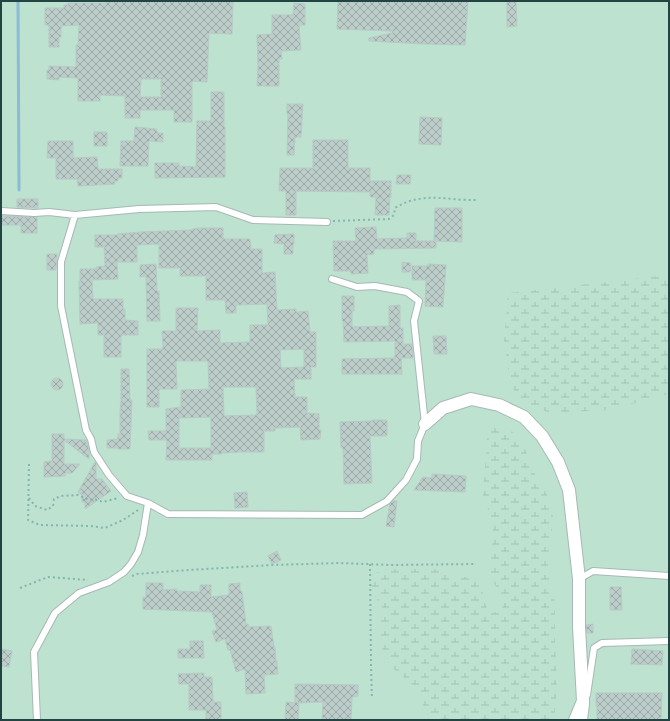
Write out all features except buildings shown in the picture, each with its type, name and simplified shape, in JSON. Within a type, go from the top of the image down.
[{"type":"street","points":[[425,424],[443,408],[471,399],[499,405],[524,416],[542,436],[558,462],[569,490],[579,579],[579,627],[583,701],[575,720]]},
{"type":"lane","points":[[1,211],[34,213],[49,212],[74,215],[139,208],[216,207],[253,220],[327,222]]},
{"type":"lane","points":[[74,215],[61,262],[61,306],[86,430],[91,439],[94,452],[109,476],[126,496],[148,503],[168,514],[362,515],[387,501],[406,480],[417,459],[418,441],[425,424],[414,321],[419,301],[407,292],[375,286],[357,287],[332,279]]},
{"type":"lane","points":[[37,720],[34,652],[55,613],[79,593],[109,582],[124,572],[131,564],[138,552],[143,535],[148,503]]},
{"type":"lane","points":[[579,579],[593,571],[669,576]]},
{"type":"lane","points":[[584,720],[594,648],[602,643],[669,641]]},
{"type":"path","points":[[327,222],[389,219],[394,216],[395,208],[416,199],[431,197],[476,200]]},
{"type":"path","points":[[29,464],[28,520],[40,526],[91,526],[105,528],[123,520],[148,503]]},
{"type":"path","points":[[28,497],[35,506],[47,510],[53,506],[54,499],[61,496],[78,495],[88,500],[94,499],[103,502],[126,496]]},
{"type":"path","points":[[130,576],[137,574],[189,570],[340,562],[391,566],[474,564]]},
{"type":"path","points":[[370,564],[372,699]]},
{"type":"path","points":[[20,588],[48,577],[109,582]]},
{"type":"green space","points":[[1,1],[669,1],[669,720],[1,720]]},
{"type":"green space","points":[[669,275],[669,394],[609,410],[550,413],[527,404],[511,387],[504,340],[508,293]]},
{"type":"green space","points":[[500,425],[516,434],[526,451],[528,461],[544,488],[552,506],[552,534],[548,555],[548,565],[550,583],[555,602],[557,689],[554,720],[429,720],[414,686],[395,670],[385,656],[380,640],[382,607],[372,591],[371,581],[375,573],[394,569],[437,569],[457,577],[467,577],[474,573],[480,575],[484,601],[488,610],[498,613],[504,605],[503,596],[492,581],[490,571],[493,523],[483,496],[487,438],[490,429]]},
{"type":"waterway","points":[[18,1],[19,190]]}]
